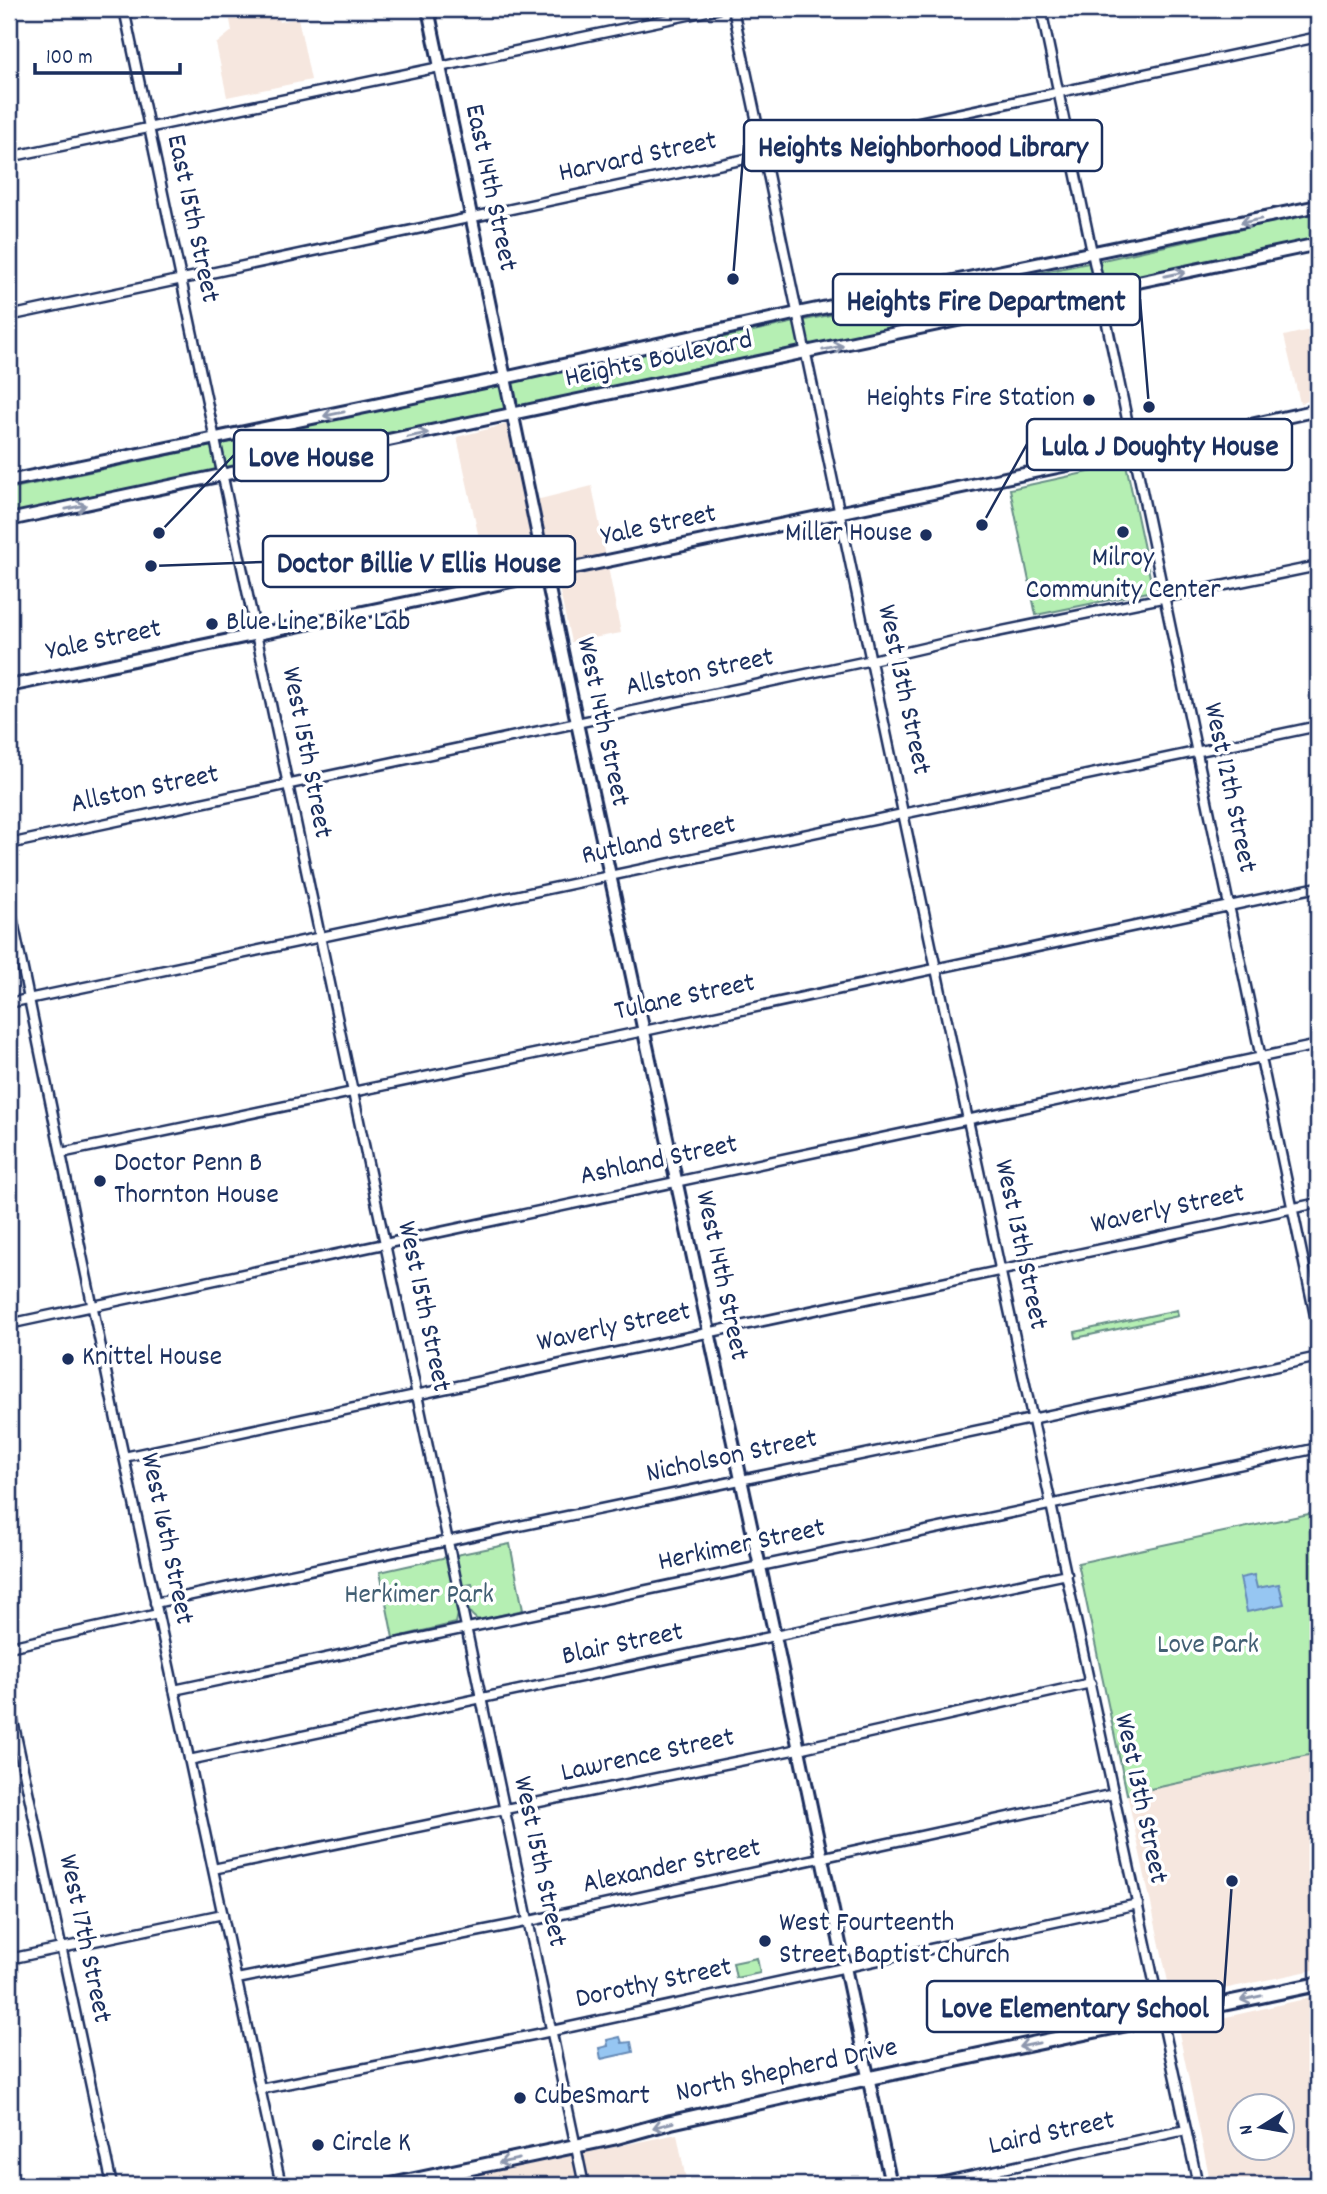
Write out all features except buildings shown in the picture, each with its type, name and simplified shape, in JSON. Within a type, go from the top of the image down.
[{"type":"main road","name":"East 14th Street","points":[[428,9],[506,377]]},
{"type":"main road","name":"Heights Boulevard","points":[[9,481],[798,313],[1318,206]]},
{"type":"main road","name":"Heights Boulevard","points":[[9,520],[1318,244]]},
{"type":"main road","name":"West 14th Street","points":[[506,377],[577,723],[891,2185]]},
{"type":"main road","name":"Yale Street","points":[[9,686],[1134,451],[1318,410]]},
{"type":"main road","name":"North Shepherd Drive","points":[[391,2185],[576,2146],[869,2078],[1318,1984]]},
{"type":"street","name":"East 15th Street","points":[[124,9],[214,439]]},
{"type":"street","points":[[9,157],[717,9]]},
{"type":"street","name":"West 13th Street","points":[[733,9],[1032,1421],[1198,2185]]},
{"type":"street","name":"West 12th Street","points":[[1041,9],[1318,1330]]},
{"type":"street","name":"Harvard Street","points":[[9,316],[1318,37]]},
{"type":"street","name":"West 15th Street","points":[[214,439],[584,2185]]},
{"type":"street","name":"Allston Street","points":[[9,844],[1318,566]]},
{"type":"street","name":"Rutland Street","points":[[9,1003],[1318,726]]},
{"type":"street","name":"Tulane Street","points":[[61,1153],[1318,887]]},
{"type":"street","name":"West 16th Street","points":[[9,902],[124,1457],[281,2185]]},
{"type":"street","name":"Ashland Street","points":[[9,1324],[1318,1045]]},
{"type":"street","name":"Waverly Street","points":[[124,1457],[1318,1203]]},
{"type":"street","name":"Nicholson Street","points":[[155,1603],[860,1454],[1032,1421],[1318,1357]]},
{"type":"street","name":"Herkimer Street","points":[[174,1690],[1318,1448]]},
{"type":"street","name":"Blair Street","points":[[189,1760],[1067,1574]]},
{"type":"street","points":[[9,1647],[158,1614]]},
{"type":"street","name":"Lawrence Street","points":[[213,1869],[798,1749],[1091,1683]]},
{"type":"street","name":"West 17th Street","points":[[9,1702],[112,2185]]},
{"type":"street","name":"Alexander Street","points":[[237,1979],[821,1859],[1114,1794]]},
{"type":"street","name":"Dorothy Street","points":[[260,2089],[551,2031],[1138,1904]]},
{"type":"street","points":[[9,1959],[223,1914]]},
{"type":"street","name":"Laird Street","points":[[927,2185],[1186,2130]]},
{"type":"shaded area","points":[[228,9],[276,9],[279,22],[298,18],[311,80],[227,97],[216,44],[232,31]]},
{"type":"shaded area","points":[[1318,328],[1318,399],[1300,403],[1284,336]]},
{"type":"shaded area","points":[[508,424],[524,503],[592,486],[621,633],[571,642],[553,560],[487,575],[457,437]]},
{"type":"shaded area","points":[[1318,1753],[1318,1969],[1172,2000],[1127,1794]]},
{"type":"shaded area","points":[[1318,1996],[1318,2185],[1211,2185],[1178,2028]]},
{"type":"shaded area","points":[[677,2134],[687,2185],[430,2185]]},
{"type":"green space","points":[[1318,212],[1318,238],[9,514],[9,489],[805,320],[1103,260]]},
{"type":"green space","points":[[1126,464],[1153,591],[1036,615],[1010,489]]},
{"type":"green space","points":[[1177,1310],[1178,1316],[1076,1338],[1075,1332]]},
{"type":"green space","name":"Love Park","points":[[1318,1512],[1318,1753],[1127,1794],[1078,1563]]},
{"type":"green space","points":[[510,1544],[523,1610],[479,1620],[470,1613],[467,1606],[464,1594],[474,1592],[472,1584],[462,1586],[456,1555]]},
{"type":"green space","name":"Herkimer Park","points":[[447,1557],[458,1614],[456,1623],[393,1638],[380,1572]]},
{"type":"green space","points":[[757,1958],[760,1973],[736,1978],[733,1963]]},
{"type":"water","points":[[1254,1575],[1257,1588],[1279,1584],[1284,1604],[1247,1612],[1240,1578]]},
{"type":"water","points":[[620,2037],[622,2043],[631,2042],[633,2052],[601,2059],[599,2048],[608,2046],[607,2040]]},
{"type":"place","name":"Heights Neighborhood Library","points":[[733,279]]},
{"type":"place","name":"Heights Fire Station","points":[[1089,400]]},
{"type":"place","name":"Heights Fire Department","points":[[1149,407]]},
{"type":"place","name":"Lula J Doughty House","points":[[982,525]]},
{"type":"place","name":"Milroy Community Center","points":[[1123,532]]},
{"type":"place","name":"Love House","points":[[159,533]]},
{"type":"place","name":"Miller House","points":[[926,535]]},
{"type":"place","name":"Doctor Billie V Ellis House","points":[[151,566]]},
{"type":"place","name":"Blue Line Bike Lab","points":[[212,624]]},
{"type":"place","name":"Doctor Penn B Thornton House","points":[[100,1181]]},
{"type":"place","name":"Knittel House","points":[[68,1359]]},
{"type":"place","name":"Love Elementary School","points":[[1232,1881]]},
{"type":"place","name":"West Fourteenth Street Baptist Church","points":[[765,1941]]},
{"type":"place","name":"CubeSmart","points":[[520,2098]]},
{"type":"place","name":"Circle K","points":[[318,2145]]}]
